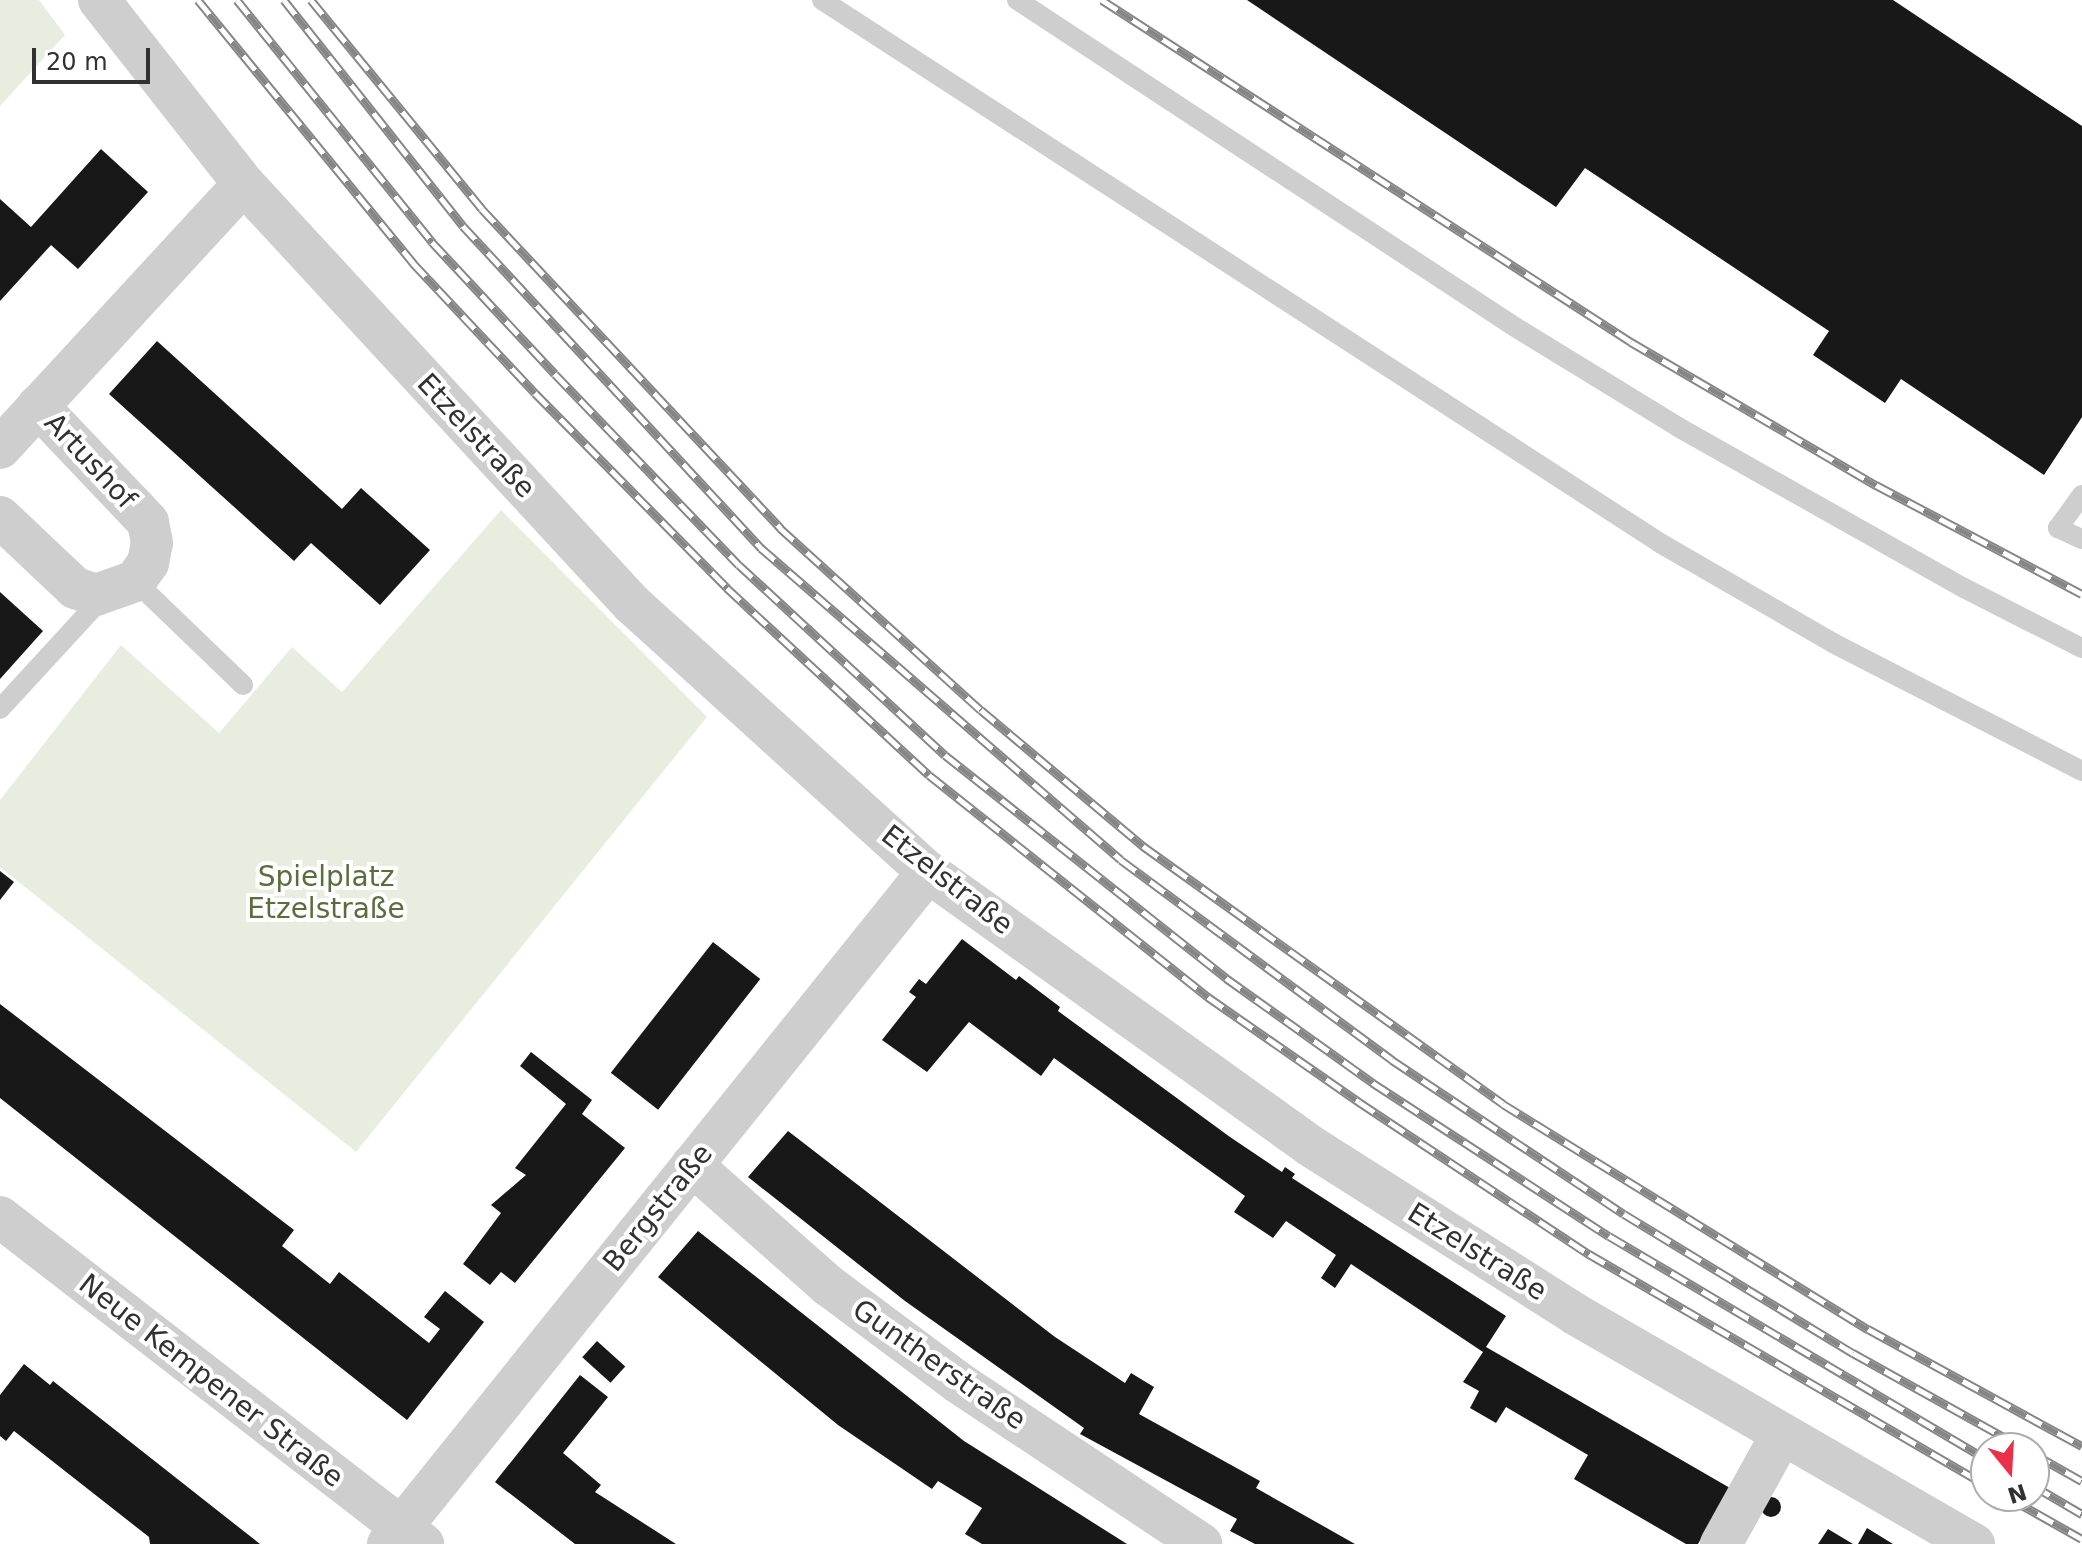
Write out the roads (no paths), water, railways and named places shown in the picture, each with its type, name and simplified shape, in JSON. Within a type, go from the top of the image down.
[{"type":"street","name":"Etzelstraße","points":[[99,0],[244,184],[632,604],[928,872],[1309,1145],[1575,1314],[1974,1544]]},
{"type":"street","name":"Artushof","points":[[0,448],[244,184]]},
{"type":"street","name":"Artushof","points":[[38,406],[148,522],[152,543],[148,563],[135,581]]},
{"type":"street","points":[[0,517],[75,588],[96,595],[135,581]]},
{"type":"street","name":"Bergstraße","points":[[404,1539],[692,1165],[928,872]]},
{"type":"street","name":"Guntherstraße","points":[[692,1165],[829,1286],[923,1357],[1201,1544]]},
{"type":"street","name":"Neue Kempener Straße","points":[[0,1217],[404,1539]]},
{"type":"street","points":[[1721,1544],[1782,1434]]},
{"type":"lane","points":[[822,0],[1660,543],[1833,643],[2082,771]]},
{"type":"lane","points":[[1017,0],[1515,327],[1678,427],[1964,588],[2082,648]]},
{"type":"lane","points":[[2082,495],[2058,528],[2082,539]]},
{"type":"lane","points":[[135,581],[243,685]]},
{"type":"lane","points":[[0,709],[91,610],[96,595]]},
{"type":"railway","points":[[198,0],[413,263],[535,393],[727,588],[929,775],[1208,997],[1359,1102],[1589,1254],[1970,1476]]},
{"type":"railway","points":[[237,0],[432,242],[555,374],[739,565],[945,755],[1226,978],[1373,1083],[1609,1236],[1970,1450]]},
{"type":"railway","points":[[284,0],[463,226],[761,548],[1121,860],[1392,1060],[1624,1214],[1853,1353],[1995,1432]]},
{"type":"railway","points":[[311,0],[482,209],[780,528],[981,710],[1143,846],[1503,1104],[1868,1329],[2082,1446]]},
{"type":"railway","points":[[1102,0],[1631,342],[1876,485],[2082,594]]},
{"type":"railway","points":[[2050,1463],[2082,1481]]},
{"type":"railway","points":[[2050,1495],[2082,1514]]},
{"type":"railway","points":[[2034,1512],[2082,1539]]},
{"type":"park label","name":"Spielplatz Etzelstraße","points":[[326,893]]}]
